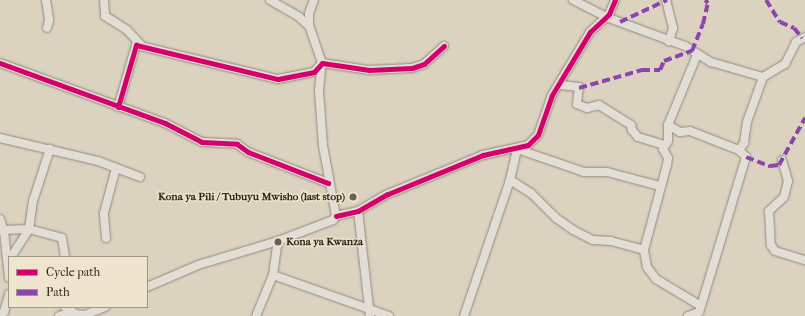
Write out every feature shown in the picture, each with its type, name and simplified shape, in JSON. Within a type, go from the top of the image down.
[{"type":"street","points":[[46,0],[49,20],[47,28]]},
{"type":"street","points":[[104,0],[105,16],[127,30],[142,46]]},
{"type":"street","points":[[270,0],[299,17],[309,26]]},
{"type":"street","points":[[314,0],[309,13],[309,26],[322,63],[319,90],[328,182],[335,200],[336,216]]},
{"type":"street","points":[[573,0],[606,17],[685,46],[698,55],[763,77]]},
{"type":"street","points":[[517,149],[528,146],[538,135],[549,101],[560,85],[590,32],[606,17],[615,0]]},
{"type":"street","points":[[666,0],[673,28],[669,41]]},
{"type":"street","points":[[739,150],[744,143],[747,122],[763,77],[786,64],[796,42],[805,37]]},
{"type":"street","points":[[118,107],[136,45],[278,79],[314,72],[322,63]]},
{"type":"street","points":[[322,63],[369,70],[404,70],[421,65],[444,46]]},
{"type":"street","points":[[664,145],[668,141],[668,125],[698,55]]},
{"type":"street","points":[[0,63],[171,125],[202,142],[237,144],[248,152],[328,182]]},
{"type":"street","points":[[560,85],[579,87],[577,104],[587,108],[599,105],[631,125],[632,130],[638,137],[664,145]]},
{"type":"street","points":[[668,125],[680,132],[686,130],[739,150],[746,157],[699,312],[688,316]]},
{"type":"street","points":[[0,138],[50,149],[116,168],[140,177]]},
{"type":"street","points":[[664,145],[668,162],[660,186],[644,250],[647,267],[656,279],[701,306]]},
{"type":"street","points":[[148,287],[198,265],[278,241],[333,220],[336,216],[358,211],[388,194],[464,163],[508,148],[517,149],[584,172],[607,172],[660,186]]},
{"type":"street","points":[[12,256],[29,229],[33,201],[50,149]]},
{"type":"street","points":[[464,316],[510,180],[517,149]]},
{"type":"street","points":[[782,160],[788,181],[784,197],[768,211],[771,245],[776,251],[805,260]]},
{"type":"street","points":[[106,238],[104,213],[116,168]]},
{"type":"street","points":[[510,180],[531,193],[556,218],[573,230],[593,240],[610,241],[644,250]]},
{"type":"street","points":[[358,211],[369,312]]},
{"type":"street","points":[[0,219],[8,256]]},
{"type":"street","points":[[2,231],[29,229],[62,238],[64,256]]},
{"type":"street","points":[[256,316],[273,275],[278,241]]},
{"type":"street","points":[[273,275],[369,312],[389,316]]},
{"type":"street","points":[[0,316],[4,312],[8,298]]},
{"type":"street","points":[[66,308],[72,312],[85,315],[102,308]]},
{"type":"street","points":[[59,316],[72,312]]},
{"type":"marked path","points":[[620,22],[667,0]]},
{"type":"marked path","points":[[579,88],[642,70],[660,70],[664,61],[692,51],[703,24],[708,3],[705,0]]},
{"type":"marked path","points":[[766,0],[780,22],[794,28],[802,38]]},
{"type":"marked path","points":[[746,157],[770,166],[779,165],[805,118]]},
{"type":"cycle path","points":[[336,216],[358,211],[388,194],[483,155],[528,145],[538,135],[552,95],[590,32],[609,14],[615,0]]},
{"type":"cycle path","points":[[118,107],[136,45],[278,79],[314,72],[322,63],[369,70],[412,68],[424,64],[444,46]]},
{"type":"cycle path","points":[[0,63],[165,123],[202,142],[237,144],[248,152],[328,183]]},
{"type":"place","name":"Kona ya Pili / Tubuyu Mwisho (last stop)","points":[[353,197]]},
{"type":"place","name":"Kona ya Kwanza","points":[[278,242]]}]
